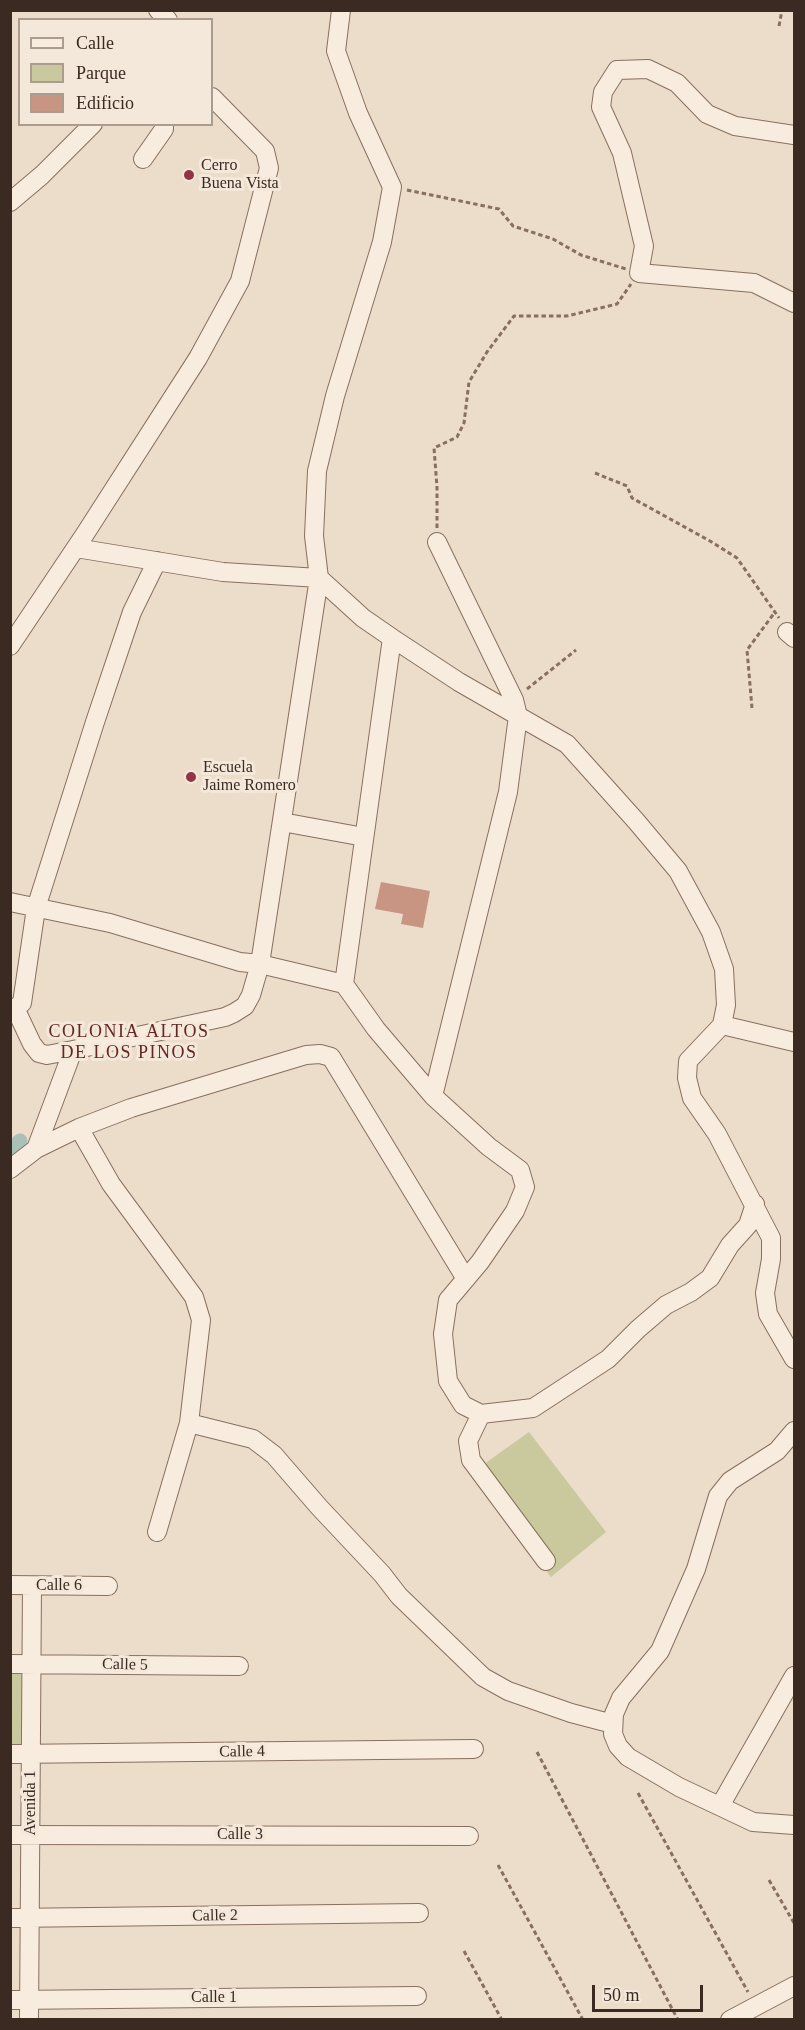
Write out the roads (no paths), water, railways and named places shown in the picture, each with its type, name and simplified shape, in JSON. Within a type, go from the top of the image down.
[{"type":"street","points":[[157,561],[132,612],[94,722],[36,908],[22,1003],[13,1011],[32,1044],[39,1053],[47,1055],[225,1017],[245,1006],[251,995],[260,964],[319,578],[314,536],[317,471],[335,396],[382,242],[392,187],[358,113],[336,51],[341,10]]},
{"type":"street","points":[[795,135],[735,126],[707,114],[677,83],[648,69],[617,70],[603,92],[601,107],[622,153],[644,246],[639,273],[754,283],[795,303]]},
{"type":"street","points":[[10,646],[76,549],[198,358],[240,280],[269,168],[265,151],[213,98]]},
{"type":"street","points":[[10,202],[42,175],[91,126]]},
{"type":"street","points":[[143,159],[164,126]]},
{"type":"street","points":[[433,1096],[508,792],[516,708],[437,542]]},
{"type":"street","points":[[76,549],[223,572],[319,578],[363,618],[392,638],[459,682],[516,708],[567,744],[678,871],[711,932],[724,969],[726,1005],[722,1025],[688,1061],[687,1078],[692,1098],[717,1134],[771,1238],[771,1259],[765,1293],[768,1314],[795,1359]]},
{"type":"street","points":[[344,984],[392,638]]},
{"type":"street","points":[[282,822],[364,837]]},
{"type":"street","points":[[10,902],[110,923],[240,962],[260,964],[344,984],[376,1029],[433,1096],[489,1147],[520,1170],[525,1187],[515,1211],[448,1300],[443,1334],[448,1381],[463,1406],[480,1414],[533,1408],[608,1359],[666,1305],[691,1292],[710,1278],[730,1245],[748,1225],[755,1204]]},
{"type":"street","points":[[722,1025],[795,1042]]},
{"type":"street","points":[[36,1149],[73,1050]]},
{"type":"street","points":[[10,1169],[36,1149],[80,1128],[131,1108],[306,1055],[320,1054],[330,1057],[466,1279]]},
{"type":"street","points":[[80,1128],[111,1184],[194,1297],[201,1320],[189,1423],[157,1532]]},
{"type":"street","points":[[480,1414],[468,1442],[471,1460],[546,1561]]},
{"type":"street","points":[[189,1423],[253,1439],[274,1455],[382,1574],[399,1596],[483,1677],[508,1691],[571,1713],[613,1724]]},
{"type":"street","points":[[795,1431],[777,1451],[730,1481],[718,1496],[696,1569],[660,1651],[621,1698],[614,1714],[613,1724],[613,1734],[618,1746],[628,1757],[679,1787],[753,1822],[795,1826]]},
{"type":"street","name":"Calle 6","points":[[10,1586],[108,1586]]},
{"type":"street","name":"Avenida 1","points":[[29,2019],[32,1586]]},
{"type":"street","name":"Calle 5","points":[[10,1664],[239,1666]]},
{"type":"street","points":[[720,1806],[795,1676]]},
{"type":"street","name":"Calle 4","points":[[10,1754],[474,1749]]},
{"type":"street","name":"Calle 3","points":[[10,1834],[469,1836]]},
{"type":"street","name":"Calle 2","points":[[10,1918],[418,1913]]},
{"type":"street","points":[[730,2019],[795,1986]]},
{"type":"street","name":"Calle 1","points":[[10,2000],[417,1996]]},
{"type":"waterway","points":[[10,1149],[20,1141]]},
{"type":"place","name":"Cerro Buena Vista","points":[[189,175]]},
{"type":"place","name":"Escuela Jaime Romero","points":[[191,777]]},
{"type":"district","name":"COLONIA ALTOS DE LOS PINOS","points":[[129,1042]]}]
